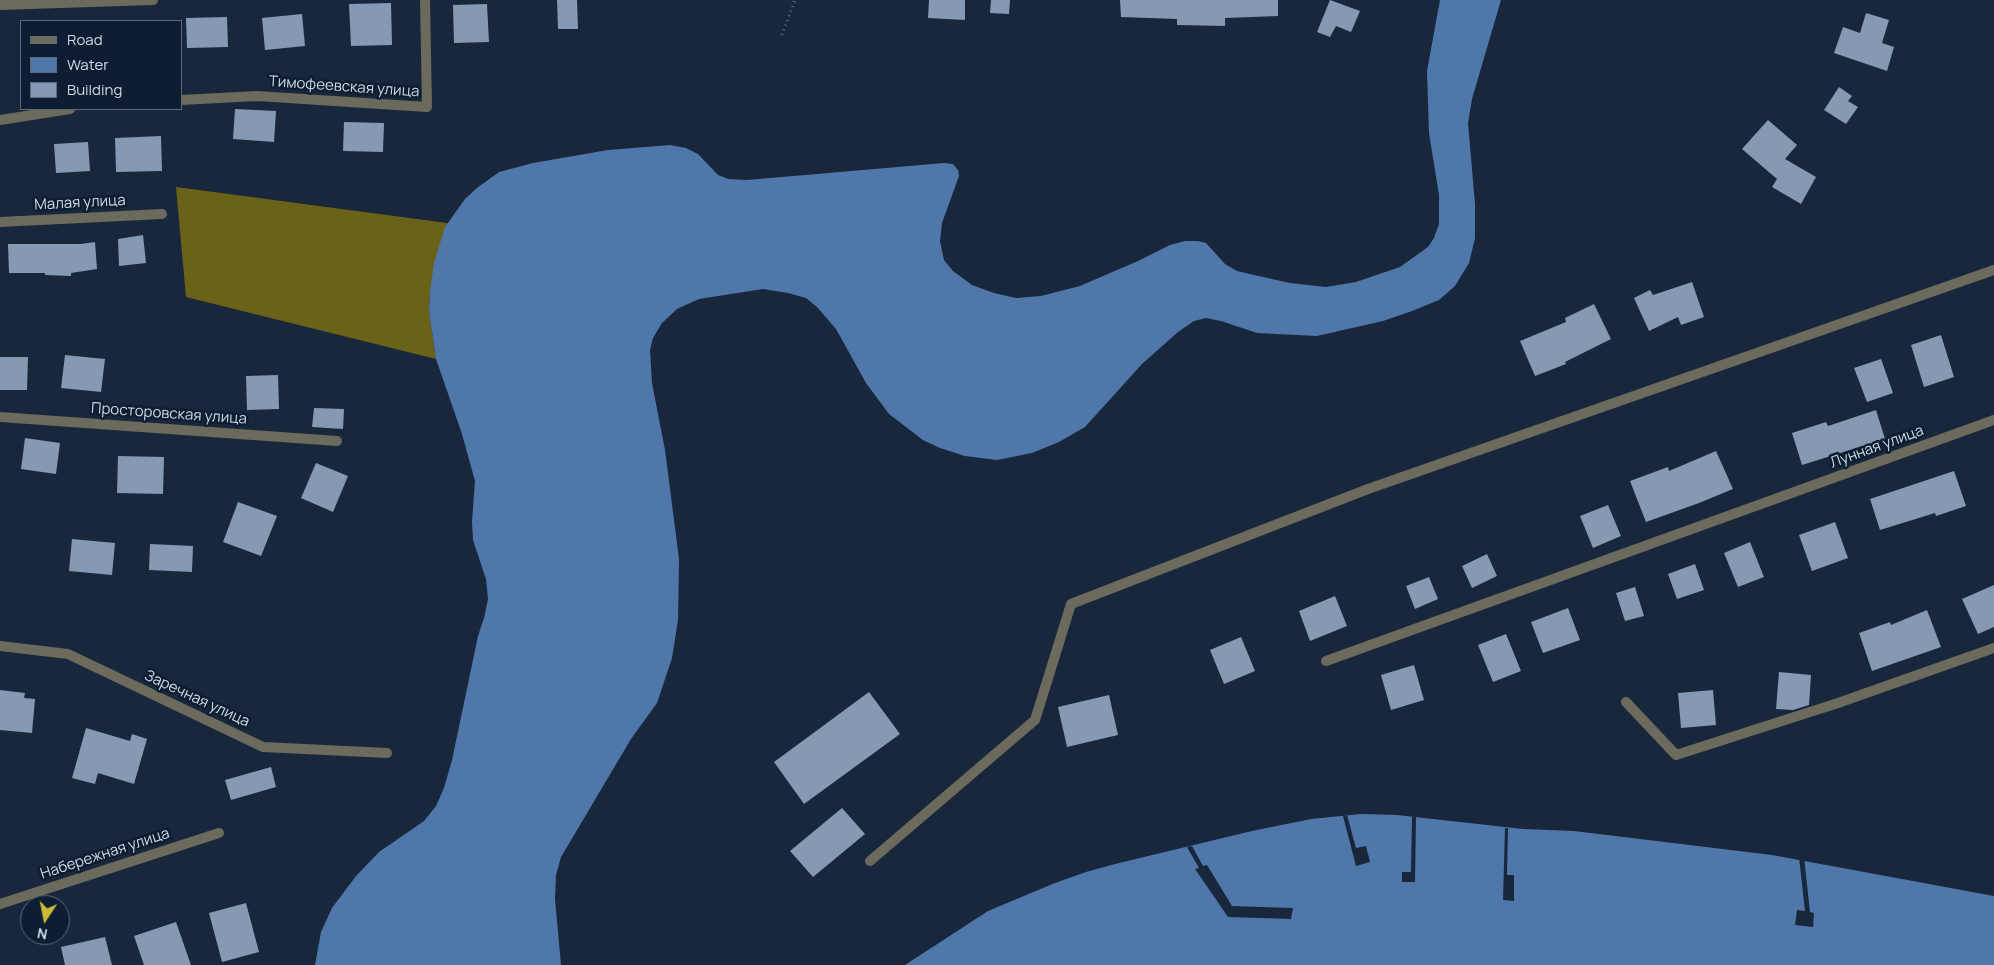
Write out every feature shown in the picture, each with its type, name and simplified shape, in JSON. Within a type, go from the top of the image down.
[{"type":"street","points":[[0,5],[153,0]]},
{"type":"street","name":"Тимофеевская улица","points":[[182,100],[257,96],[428,108],[425,0]]},
{"type":"street","points":[[0,120],[64,110]]},
{"type":"street","name":"Малая улица","points":[[0,222],[162,214]]},
{"type":"street","points":[[870,861],[1035,720],[1071,604],[1368,488],[1994,270]]},
{"type":"street","name":"Просторовская улица","points":[[0,417],[337,441]]},
{"type":"street","name":"Лунная улица","points":[[1326,660],[1994,420]]},
{"type":"street","name":"Заречная улица","points":[[0,646],[68,654],[263,746],[387,753]]},
{"type":"street","points":[[1626,702],[1676,754],[1838,703],[1994,648]]},
{"type":"street","name":"Набережная улица","points":[[0,904],[219,833]]},
{"type":"path","points":[[782,34],[795,0]]},
{"type":"shaded area","points":[[176,187],[447,223],[430,291],[429,312],[436,359],[186,297]]},
{"type":"water","points":[[1440,0],[1501,0],[1472,99],[1468,123],[1475,204],[1475,238],[1469,263],[1455,286],[1439,300],[1412,311],[1383,321],[1317,336],[1257,333],[1206,318],[1194,321],[1178,332],[1142,364],[1085,427],[1059,442],[1032,453],[997,460],[965,456],[940,448],[923,440],[889,414],[866,383],[836,329],[817,307],[806,298],[763,289],[699,299],[677,309],[662,323],[653,338],[650,350],[652,383],[665,450],[679,559],[678,620],[672,658],[657,703],[631,739],[561,857],[556,875],[555,899],[561,965],[315,965],[321,932],[332,908],[356,876],[379,852],[424,821],[436,806],[444,788],[452,760],[478,636],[488,599],[486,579],[473,540],[472,522],[475,481],[462,434],[436,359],[429,312],[434,263],[445,227],[465,199],[477,188],[499,172],[533,163],[608,150],[670,145],[686,148],[698,154],[718,175],[728,179],[747,180],[944,163],[953,164],[958,170],[959,176],[942,223],[940,241],[944,260],[953,271],[972,285],[994,293],[1016,298],[1041,296],[1080,286],[1170,245],[1185,241],[1206,243],[1225,264],[1237,271],[1290,283],[1326,287],[1356,282],[1400,267],[1428,247],[1434,238],[1439,224],[1439,195],[1429,133],[1427,71]]},
{"type":"water","points":[[1361,814],[1397,815],[1523,829],[1574,831],[1772,855],[1994,896],[1994,965],[905,965],[988,911],[1086,872],[1252,831],[1311,819]]},
{"type":"pier","points":[[1347,815],[1356,848],[1366,846],[1370,862],[1356,866],[1343,816]]},
{"type":"pier","points":[[1412,817],[1416,817],[1415,882],[1402,882],[1402,872],[1411,872]]},
{"type":"pier","points":[[1505,828],[1508,828],[1507,875],[1514,875],[1514,901],[1503,900]]},
{"type":"pier","points":[[1192,846],[1203,866],[1207,865],[1232,906],[1293,908],[1291,919],[1228,917],[1195,869],[1199,868],[1187,847]]},
{"type":"pier","points":[[1799,857],[1804,857],[1810,912],[1814,913],[1813,927],[1795,925],[1797,910],[1805,911]]},
{"type":"building","points":[[557,0],[577,0],[578,29],[558,29]]},
{"type":"building","points":[[929,0],[965,0],[965,20],[928,18]]},
{"type":"building","points":[[991,0],[1010,0],[1009,14],[990,13]]},
{"type":"building","points":[[1120,0],[1278,0],[1278,16],[1225,18],[1225,26],[1177,25],[1177,19],[1121,17]]},
{"type":"building","points":[[1330,0],[1360,11],[1351,32],[1336,26],[1330,37],[1317,32]]},
{"type":"building","points":[[391,3],[392,45],[351,46],[349,4]]},
{"type":"building","points":[[487,4],[489,42],[454,43],[453,5]]},
{"type":"building","points":[[1866,13],[1889,20],[1882,43],[1894,47],[1887,71],[1834,53],[1843,27],[1860,33]]},
{"type":"building","points":[[302,14],[305,46],[265,50],[262,18]]},
{"type":"building","points":[[227,17],[228,47],[187,48],[186,18]]},
{"type":"building","points":[[1839,87],[1852,96],[1848,101],[1858,107],[1846,124],[1824,110]]},
{"type":"building","points":[[235,109],[276,111],[274,142],[233,139]]},
{"type":"building","points":[[1768,120],[1797,145],[1785,159],[1816,177],[1801,204],[1772,187],[1777,179],[1742,149]]},
{"type":"building","points":[[344,122],[384,123],[383,152],[343,151]]},
{"type":"building","points":[[161,136],[162,171],[116,172],[115,138]]},
{"type":"building","points":[[88,142],[90,171],[56,173],[54,144]]},
{"type":"building","points":[[143,235],[146,263],[119,266],[118,239]]},
{"type":"building","points":[[95,242],[97,269],[71,273],[71,276],[45,275],[45,273],[9,273],[8,244],[81,244]]},
{"type":"building","points":[[1692,282],[1704,317],[1681,325],[1678,317],[1649,331],[1634,298],[1650,290],[1653,295]]},
{"type":"building","points":[[1594,304],[1611,339],[1565,362],[1566,364],[1535,376],[1520,341],[1566,322],[1565,318]]},
{"type":"building","points":[[1941,335],[1954,377],[1924,387],[1911,345]]},
{"type":"building","points":[[65,355],[105,359],[101,392],[61,388]]},
{"type":"building","points":[[0,357],[28,357],[27,390],[0,390]]},
{"type":"building","points":[[1881,359],[1893,393],[1867,402],[1854,368]]},
{"type":"building","points":[[278,375],[279,409],[247,410],[246,376]]},
{"type":"building","points":[[314,408],[344,409],[343,429],[312,427]]},
{"type":"building","points":[[1876,410],[1885,439],[1802,465],[1792,433],[1826,422],[1828,426]]},
{"type":"building","points":[[25,438],[60,443],[56,474],[21,469]]},
{"type":"building","points":[[1716,451],[1733,489],[1646,522],[1630,481],[1668,467],[1669,471]]},
{"type":"building","points":[[118,456],[164,457],[163,494],[117,493]]},
{"type":"building","points":[[316,463],[348,476],[333,512],[301,498]]},
{"type":"building","points":[[1954,471],[1966,506],[1936,516],[1935,513],[1880,530],[1870,499]]},
{"type":"building","points":[[238,502],[277,516],[261,556],[223,542]]},
{"type":"building","points":[[1608,505],[1621,536],[1593,548],[1580,516]]},
{"type":"building","points":[[1835,522],[1848,558],[1812,571],[1799,535]]},
{"type":"building","points":[[72,539],[115,543],[112,575],[69,571]]},
{"type":"building","points":[[1750,542],[1764,577],[1738,587],[1724,553]]},
{"type":"building","points":[[150,544],[193,546],[192,572],[149,570]]},
{"type":"building","points":[[1487,554],[1497,576],[1472,588],[1462,566]]},
{"type":"building","points":[[1695,564],[1704,590],[1677,599],[1668,574]]},
{"type":"building","points":[[1429,577],[1438,599],[1415,609],[1406,586]]},
{"type":"building","points":[[1994,585],[1994,627],[1978,634],[1962,599]]},
{"type":"building","points":[[1635,587],[1644,616],[1625,621],[1616,593]]},
{"type":"building","points":[[1335,596],[1347,626],[1310,641],[1299,611]]},
{"type":"building","points":[[1568,608],[1580,640],[1543,653],[1531,622]]},
{"type":"building","points":[[1927,610],[1941,647],[1872,671],[1859,633],[1890,622],[1891,625]]},
{"type":"building","points":[[1506,634],[1521,671],[1493,682],[1478,645]]},
{"type":"building","points":[[1241,637],[1255,671],[1224,684],[1210,650]]},
{"type":"building","points":[[1414,665],[1424,700],[1391,710],[1381,675]]},
{"type":"building","points":[[1779,672],[1811,675],[1809,705],[1793,710],[1776,709]]},
{"type":"building","points":[[0,690],[25,693],[24,698],[35,699],[32,733],[0,730]]},
{"type":"building","points":[[1713,690],[1716,725],[1681,728],[1678,693]]},
{"type":"building","points":[[869,692],[900,734],[804,804],[774,762]]},
{"type":"building","points":[[1109,695],[1118,735],[1067,747],[1058,707]]},
{"type":"building","points":[[86,728],[130,741],[132,734],[147,739],[134,784],[98,773],[95,784],[72,778]]},
{"type":"building","points":[[271,767],[276,787],[231,800],[225,780]]},
{"type":"building","points":[[842,808],[865,834],[813,877],[790,851]]},
{"type":"building","points":[[246,903],[259,952],[222,962],[209,913]]},
{"type":"building","points":[[176,922],[191,965],[144,965],[134,936]]},
{"type":"building","points":[[105,937],[112,965],[65,965],[61,947]]}]
